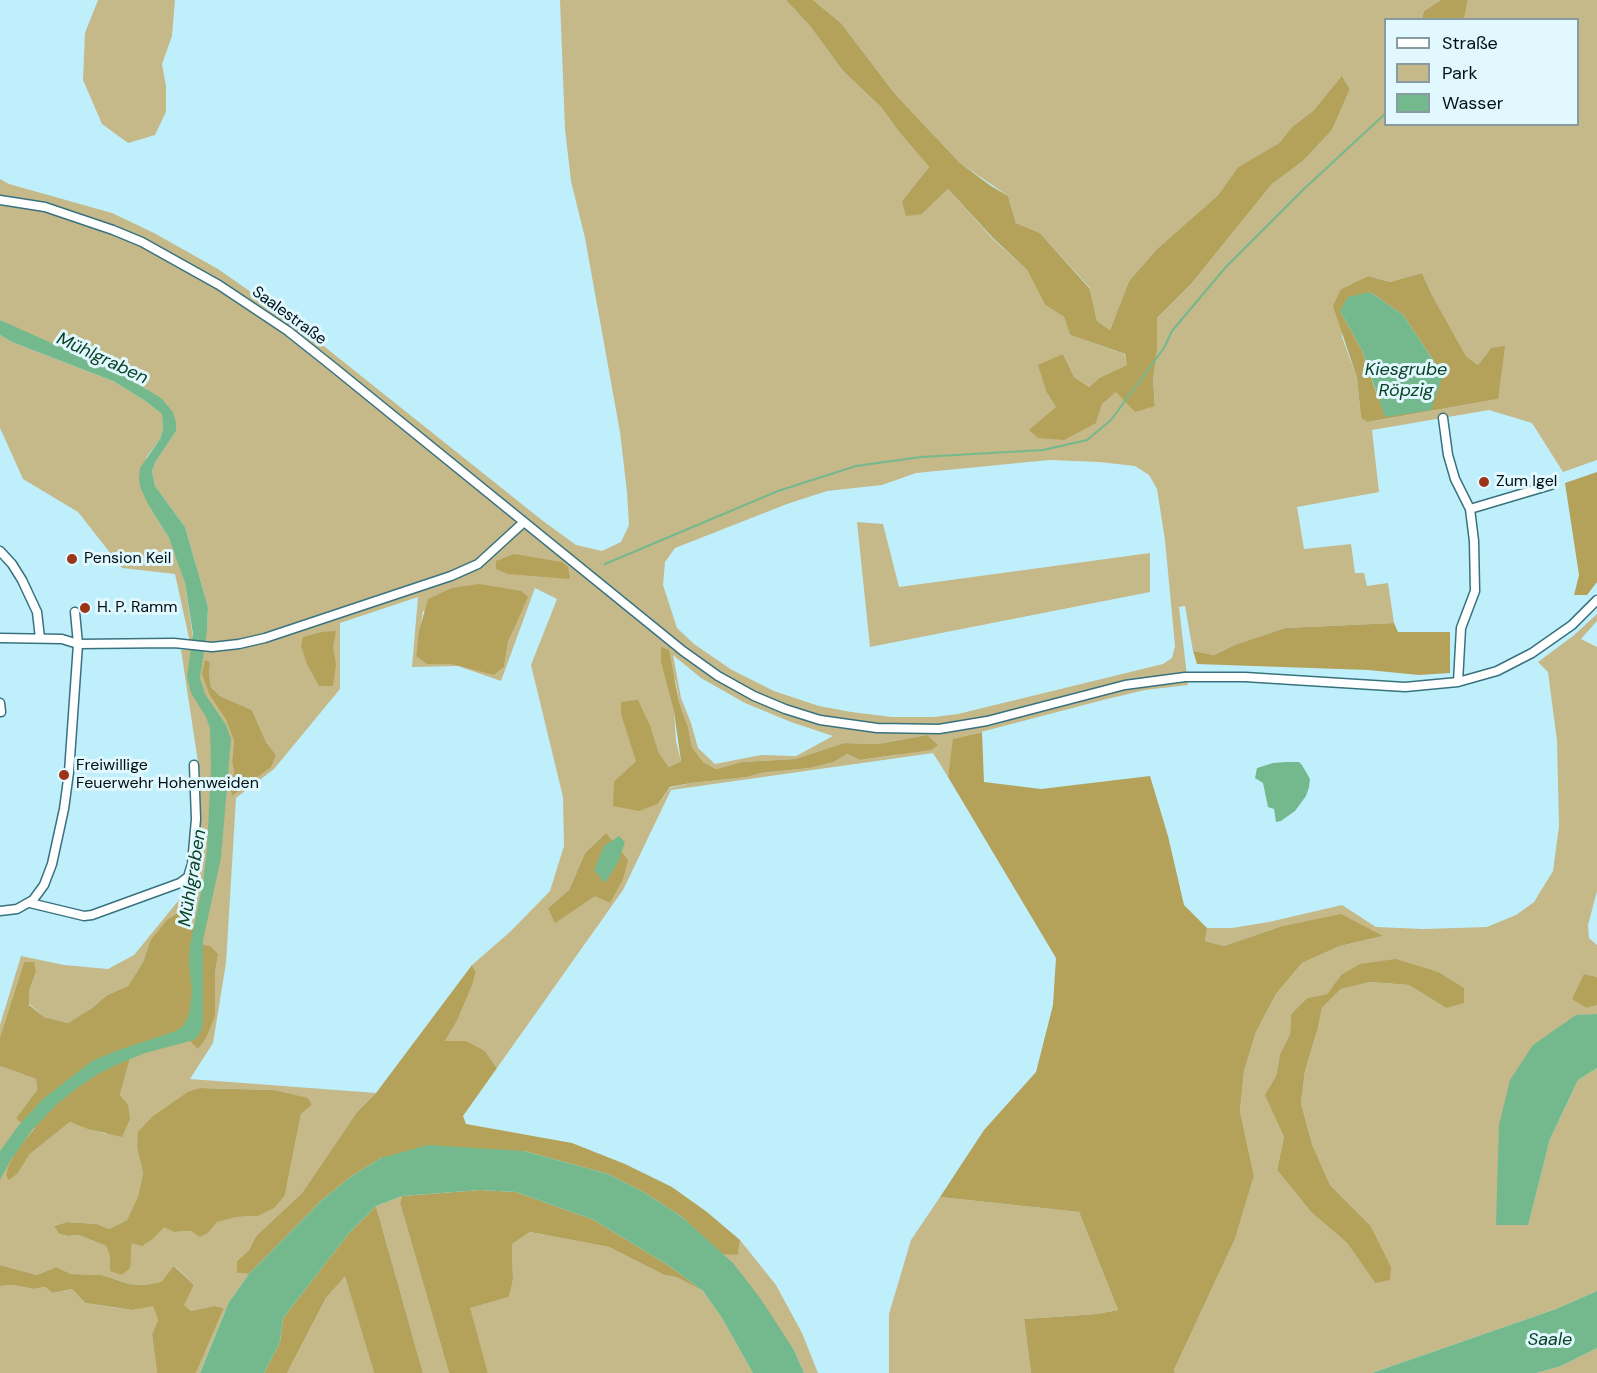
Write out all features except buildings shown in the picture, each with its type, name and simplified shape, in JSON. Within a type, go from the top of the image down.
[{"type":"street","name":"Saalestraße","points":[[0,200],[45,207],[113,230],[142,242],[219,285],[288,331],[683,651],[718,676],[754,696],[785,709],[846,725],[899,730],[965,726],[1125,685],[1185,677],[1245,677],[1405,687],[1458,682]]},
{"type":"street","points":[[1443,418],[1448,455],[1455,479],[1470,509],[1474,541],[1475,591],[1461,628],[1458,682],[1497,671],[1532,653],[1572,625],[1597,600]]},
{"type":"street","points":[[1470,509],[1551,485]]},
{"type":"street","points":[[0,638],[62,639],[78,644],[189,644],[212,647],[239,644],[265,638],[451,576],[478,564],[525,522]]},
{"type":"street","points":[[0,550],[22,580],[37,612],[40,638]]},
{"type":"street","points":[[0,910],[17,909],[30,903],[44,885],[52,864],[64,809],[69,772],[78,644],[75,612]]},
{"type":"street","points":[[0,703],[1,712]]},
{"type":"street","points":[[30,903],[84,916],[92,915],[188,877],[192,864],[196,819],[194,765]]},
{"type":"green space","points":[[98,0],[175,0],[172,36],[162,64],[166,86],[166,112],[155,135],[128,143],[102,124],[83,80],[85,33]]},
{"type":"green space","points":[[560,0],[786,0],[810,26],[843,71],[881,107],[929,167],[902,201],[922,214],[948,189],[993,239],[1027,270],[1045,305],[1064,317],[1070,335],[1124,354],[1128,365],[1099,378],[1089,387],[1074,377],[1063,354],[1047,393],[1056,407],[1096,423],[1102,403],[1116,392],[1155,405],[1153,380],[1157,349],[1157,318],[1191,284],[1272,184],[1303,161],[1332,130],[1350,89],[1343,77],[1314,110],[1292,127],[1279,143],[1238,167],[1218,195],[1157,249],[1129,281],[1110,330],[1097,321],[1090,288],[1040,233],[1016,223],[1008,196],[960,163],[895,94],[841,23],[813,0],[1441,0],[1424,11],[1422,18],[1384,18],[1384,126],[1579,126],[1579,18],[1464,18],[1468,0],[1597,0],[1597,460],[1563,472],[1532,423],[1489,410],[1372,430],[1379,492],[1297,507],[1304,549],[1351,544],[1355,573],[1364,573],[1367,586],[1388,583],[1394,623],[1285,628],[1237,644],[1214,655],[1193,651],[1185,606],[1179,607],[1188,685],[1145,690],[954,739],[948,777],[933,753],[671,790],[623,890],[497,1068],[485,1051],[445,1041],[457,1021],[472,986],[476,972],[472,965],[511,931],[550,891],[564,846],[563,797],[531,665],[557,599],[535,588],[501,681],[458,666],[412,667],[418,597],[340,623],[340,689],[274,769],[236,798],[226,963],[213,1043],[190,1079],[376,1093],[357,1112],[302,1193],[256,1236],[249,1250],[237,1261],[237,1273],[249,1274],[229,1302],[200,1373],[196,1373],[224,1308],[214,1306],[191,1311],[183,1305],[194,1285],[175,1266],[161,1282],[144,1285],[129,1284],[102,1275],[71,1274],[56,1267],[37,1275],[0,1265],[0,1066],[36,1079],[37,1090],[16,1118],[35,1128],[19,1147],[18,1173],[30,1154],[70,1122],[106,1134],[128,1104],[120,1095],[132,1051],[184,1035],[199,1048],[214,1016],[218,954],[194,944],[192,913],[150,941],[143,962],[128,986],[107,995],[92,1008],[68,1023],[44,1017],[29,1004],[29,991],[36,972],[24,962],[0,1037],[0,1025],[21,956],[64,965],[108,969],[134,955],[183,895],[199,867],[200,775],[181,650],[190,650],[189,638],[175,574],[122,568],[78,512],[23,479],[0,428],[0,335],[12,342],[113,381],[162,414],[163,430],[160,439],[146,458],[149,506],[169,538],[177,557],[185,583],[193,638],[207,638],[205,637],[208,607],[185,527],[155,486],[152,471],[176,431],[147,389],[88,359],[0,320],[0,179],[9,184],[112,213],[154,233],[218,269],[291,320],[543,521],[576,545],[602,551],[621,542],[629,525],[627,492],[620,432],[585,238],[571,181],[565,129]],"holes":[[[1422,273],[1466,356],[1478,365],[1491,348],[1498,399],[1369,422],[1361,418],[1357,378],[1342,337],[1341,289],[1368,276],[1390,282]],[[1049,460],[1135,466],[1149,475],[1157,489],[1165,540],[1175,646],[1172,658],[1163,664],[958,714],[934,717],[892,717],[819,706],[774,691],[732,670],[694,644],[677,628],[663,585],[665,562],[675,548],[787,504],[827,491],[882,485],[916,473]],[[507,590],[522,591],[527,597],[508,642],[504,667],[494,675],[471,667],[416,656],[423,611]],[[661,648],[676,682],[679,702],[692,747],[703,762],[716,769],[741,762],[795,759],[844,743],[878,744],[927,735],[898,755],[860,760],[847,754],[834,762],[810,768],[761,773],[670,788],[658,804],[614,781],[636,761],[651,728],[659,753],[669,767],[681,761],[676,741],[674,712],[661,663]],[[673,655],[701,678],[745,703],[833,736],[796,756],[761,755],[715,764],[698,748],[681,698]],[[205,660],[210,662],[211,687],[220,696],[252,710],[266,742],[276,755],[232,796],[230,788],[234,772],[232,761],[234,741],[226,720],[210,696]],[[606,833],[610,903],[595,895],[548,908],[569,890],[585,853]],[[200,1088],[273,1090],[312,1105],[301,1114],[285,1195],[258,1216],[237,1217],[216,1222],[208,1233],[174,1232],[164,1226],[154,1238],[132,1243],[131,1255],[110,1271],[110,1257],[106,1246],[79,1235],[59,1234],[54,1226],[67,1222],[97,1224],[109,1229],[127,1220],[138,1196],[143,1173],[137,1148]]]},
{"type":"green space","points":[[857,522],[883,524],[899,587],[1150,553],[1150,592],[870,647]]},
{"type":"green space","points":[[1597,614],[1597,621],[1581,639],[1597,647],[1597,891],[1588,925],[1589,938],[1597,945],[1597,977],[1584,974],[1587,1008],[1597,1005],[1597,1014],[1576,1016],[1528,1224],[1550,1139],[1578,1080],[1597,1068],[1597,1291],[1556,1309],[1372,1373],[1175,1373],[1174,1370],[1235,1239],[1254,1176],[1240,1111],[1244,1071],[1256,1032],[1276,994],[1302,963],[1340,946],[1383,936],[1279,927],[1224,946],[1205,941],[1207,928],[1232,928],[1269,922],[1342,905],[1376,927],[1423,929],[1487,927],[1516,915],[1534,902],[1553,871],[1559,826],[1557,741],[1548,672],[1538,662],[1573,636]],"holes":[[[1341,975],[1464,988],[1446,1008],[1409,985],[1370,982],[1341,989],[1322,1008],[1305,1071],[1301,1103],[1312,1144],[1330,1185],[1370,1225],[1375,1283],[1347,1243],[1311,1212],[1277,1170],[1284,1137],[1266,1095],[1276,1076],[1280,1054],[1290,1034],[1291,1014],[1307,998],[1327,994]]]},
{"type":"green space","points":[[402,1196],[400,1203],[449,1373],[423,1373],[376,1206]]},
{"type":"green space","points":[[940,1197],[1079,1212],[1118,1310],[1097,1314],[1024,1319],[1031,1373],[889,1373],[889,1314],[911,1240]]},
{"type":"green space","points":[[530,1232],[609,1247],[664,1275],[676,1277],[703,1291],[722,1318],[753,1373],[488,1373],[469,1308],[509,1297],[513,1280],[512,1244]]},
{"type":"green space","points":[[740,1240],[776,1285],[802,1333],[818,1373],[804,1373],[794,1350],[733,1264],[722,1254],[738,1254]]},
{"type":"green space","points":[[345,1275],[374,1373],[287,1373],[326,1298]]},
{"type":"green space","points":[[13,1285],[34,1289],[45,1287],[54,1293],[72,1289],[85,1303],[110,1307],[132,1310],[153,1305],[158,1320],[152,1334],[157,1373],[0,1373],[0,1286]]},
{"type":"green space","points":[[1597,1348],[1597,1373],[1536,1373],[1561,1366]]},
{"type":"shaded area","points":[[786,0],[813,0],[841,23],[895,94],[960,163],[1008,196],[1016,223],[1040,233],[1090,289],[1097,321],[1110,330],[1129,281],[1157,249],[1218,195],[1238,167],[1279,143],[1292,127],[1314,110],[1342,76],[1350,89],[1332,130],[1303,161],[1272,184],[1191,284],[1157,318],[1157,350],[1153,380],[1155,406],[1135,412],[1116,392],[1102,404],[1096,423],[1064,440],[1038,438],[1029,430],[1056,407],[1047,393],[1038,365],[1063,354],[1074,377],[1089,387],[1099,378],[1127,365],[1125,354],[1070,335],[1064,317],[1045,305],[1027,270],[993,238],[948,189],[922,214],[906,216],[902,201],[929,167],[881,107],[843,71],[810,26]]},
{"type":"shaded area","points":[[1441,0],[1468,0],[1464,18],[1422,18],[1424,11]]},
{"type":"shaded area","points":[[1422,273],[1466,356],[1478,365],[1491,348],[1505,346],[1498,399],[1368,422],[1361,418],[1357,378],[1333,306],[1341,289],[1368,276],[1390,282]],"holes":[[[1370,292],[1403,315],[1443,375],[1376,392],[1362,350],[1340,311]]]},
{"type":"shaded area","points":[[1597,472],[1597,582],[1587,595],[1574,595],[1579,575],[1565,483]]},
{"type":"shaded area","points":[[514,554],[562,562],[568,567],[570,579],[508,574],[496,569],[496,561]]},
{"type":"shaded area","points":[[479,584],[522,591],[528,597],[508,642],[504,667],[494,675],[452,664],[427,664],[416,656],[419,631],[428,599],[452,588]]},
{"type":"shaded area","points":[[1394,623],[1398,632],[1450,632],[1450,673],[1419,675],[1368,670],[1197,664],[1193,651],[1214,655],[1237,644],[1285,628]]},
{"type":"shaded area","points":[[336,631],[333,647],[336,665],[333,686],[319,686],[307,664],[301,646],[303,637]]},
{"type":"shaded area","points":[[661,647],[669,650],[679,702],[692,747],[703,762],[716,769],[741,762],[795,759],[844,743],[878,744],[927,735],[938,745],[931,750],[860,760],[847,754],[834,762],[810,768],[670,787],[658,804],[639,811],[613,806],[614,781],[636,761],[621,714],[621,702],[638,700],[659,753],[669,767],[681,761],[674,712],[661,663]]},
{"type":"shaded area","points":[[205,660],[210,662],[211,687],[220,696],[252,710],[266,742],[276,755],[271,767],[232,796],[230,788],[234,772],[232,761],[234,741],[226,720],[210,696],[202,674]]},
{"type":"shaded area","points":[[982,732],[984,782],[1041,789],[1150,776],[1168,836],[1184,905],[1207,928],[1205,941],[1224,946],[1279,927],[1341,914],[1383,936],[1340,946],[1302,963],[1276,994],[1256,1032],[1244,1071],[1240,1111],[1254,1176],[1235,1239],[1174,1370],[1175,1373],[1031,1373],[1024,1319],[1097,1314],[1118,1310],[1079,1212],[940,1197],[984,1130],[1036,1072],[1053,1005],[1056,958],[948,777],[953,739]]},
{"type":"shaded area","points":[[606,833],[628,860],[623,879],[610,903],[595,896],[555,923],[548,908],[569,890],[585,853]]},
{"type":"shaded area","points":[[181,911],[192,912],[194,944],[210,946],[218,954],[215,974],[215,1016],[206,1038],[198,1049],[184,1035],[132,1051],[120,1095],[128,1104],[130,1119],[122,1137],[70,1122],[30,1154],[18,1173],[9,1180],[6,1175],[9,1165],[19,1147],[35,1128],[22,1124],[16,1118],[37,1090],[36,1079],[0,1066],[0,1037],[24,962],[34,962],[36,972],[29,991],[29,1005],[44,1017],[68,1023],[92,1008],[107,995],[128,986],[143,962],[150,941],[167,920]]},
{"type":"shaded area","points":[[1396,959],[1438,972],[1464,988],[1464,1003],[1446,1008],[1409,985],[1370,982],[1341,989],[1322,1008],[1305,1071],[1301,1103],[1312,1144],[1330,1185],[1370,1225],[1391,1267],[1390,1280],[1375,1283],[1347,1243],[1311,1212],[1277,1170],[1284,1137],[1265,1095],[1276,1076],[1280,1054],[1290,1034],[1291,1014],[1307,998],[1327,994],[1341,975],[1360,964]]},
{"type":"shaded area","points":[[472,965],[476,972],[472,986],[457,1021],[445,1041],[466,1041],[485,1051],[497,1068],[463,1116],[466,1124],[572,1143],[625,1164],[672,1187],[707,1212],[740,1240],[738,1255],[722,1254],[682,1217],[645,1193],[608,1174],[524,1151],[381,1158],[352,1176],[323,1199],[249,1274],[237,1273],[237,1261],[249,1250],[256,1236],[302,1193],[357,1112],[376,1093]]},
{"type":"shaded area","points":[[1584,974],[1597,977],[1597,1005],[1587,1008],[1572,999]]},
{"type":"shaded area","points":[[200,1088],[273,1090],[308,1098],[312,1105],[301,1114],[285,1195],[274,1208],[258,1216],[237,1217],[217,1222],[208,1233],[200,1237],[191,1231],[174,1232],[164,1227],[142,1246],[132,1243],[130,1268],[122,1275],[110,1271],[110,1257],[106,1246],[79,1235],[59,1234],[54,1226],[67,1222],[97,1224],[109,1229],[127,1220],[138,1196],[143,1173],[137,1148],[138,1132],[153,1116],[188,1092]]},
{"type":"shaded area","points":[[480,1190],[516,1192],[594,1220],[668,1265],[703,1291],[676,1277],[664,1275],[609,1247],[530,1232],[512,1244],[513,1280],[509,1297],[470,1308],[488,1373],[449,1373],[400,1203],[402,1196]]},
{"type":"shaded area","points":[[376,1206],[423,1373],[374,1373],[345,1276],[326,1298],[287,1373],[264,1373],[280,1342],[283,1318],[349,1233]]},
{"type":"shaded area","points":[[0,1265],[37,1275],[56,1267],[71,1274],[102,1275],[129,1284],[144,1285],[161,1282],[174,1266],[194,1285],[184,1305],[191,1311],[214,1306],[224,1308],[196,1373],[157,1373],[152,1334],[158,1320],[153,1306],[132,1310],[85,1303],[72,1289],[53,1293],[45,1287],[34,1289],[13,1285],[0,1286]]},
{"type":"water","name":"Kiesgrube Röpzig","points":[[1370,292],[1403,315],[1443,375],[1431,410],[1385,417],[1362,350],[1340,311],[1348,297]]},
{"type":"water","points":[[0,320],[123,375],[161,398],[173,412],[176,431],[152,471],[155,486],[185,527],[208,607],[200,678],[205,694],[226,725],[231,739],[221,858],[203,940],[202,1029],[194,1040],[145,1053],[118,1064],[77,1088],[56,1105],[32,1130],[0,1180],[0,1151],[19,1125],[43,1099],[92,1061],[176,1031],[183,1026],[189,1015],[192,992],[190,945],[203,882],[207,849],[211,769],[210,728],[191,693],[187,677],[193,634],[185,583],[169,538],[149,506],[139,480],[140,468],[160,439],[163,430],[162,414],[113,381],[12,342],[0,335]]},
{"type":"water","points":[[1299,762],[1302,765],[1310,779],[1309,787],[1306,796],[1295,811],[1276,822],[1274,809],[1268,807],[1263,783],[1255,778],[1257,768]]},
{"type":"water","points":[[619,836],[625,842],[618,862],[605,883],[594,870],[604,846]]},
{"type":"water","points":[[1597,1014],[1597,1068],[1578,1080],[1550,1139],[1528,1225],[1496,1225],[1499,1125],[1510,1080],[1533,1045],[1576,1015]]},
{"type":"water","points":[[428,1145],[524,1151],[608,1174],[645,1193],[682,1217],[733,1263],[760,1298],[794,1350],[804,1373],[753,1373],[722,1318],[703,1291],[668,1265],[594,1220],[516,1192],[480,1190],[402,1196],[376,1206],[349,1233],[283,1318],[280,1342],[264,1373],[200,1373],[229,1302],[249,1274],[323,1199],[352,1176],[381,1158]]},
{"type":"water","name":"Saale","points":[[1597,1291],[1597,1348],[1561,1366],[1536,1373],[1372,1373],[1556,1309]]},
{"type":"waterway","points":[[605,564],[778,491],[856,466],[921,457],[1043,450],[1087,440],[1111,420],[1164,348],[1172,331],[1225,268],[1304,189],[1384,115]]},
{"type":"place","name":"Zum Igel","points":[[1484,482]]},
{"type":"place","name":"Pension Keil","points":[[72,559]]},
{"type":"place","name":"H. P. Ramm","points":[[85,608]]},
{"type":"place","name":"Freiwillige Feuerwehr Hohenweiden","points":[[64,775]]},
{"type":"water label","name":"Mühlgraben","points":[[102,359]]},
{"type":"water label","name":"Mühlgraben","points":[[193,878]]}]
